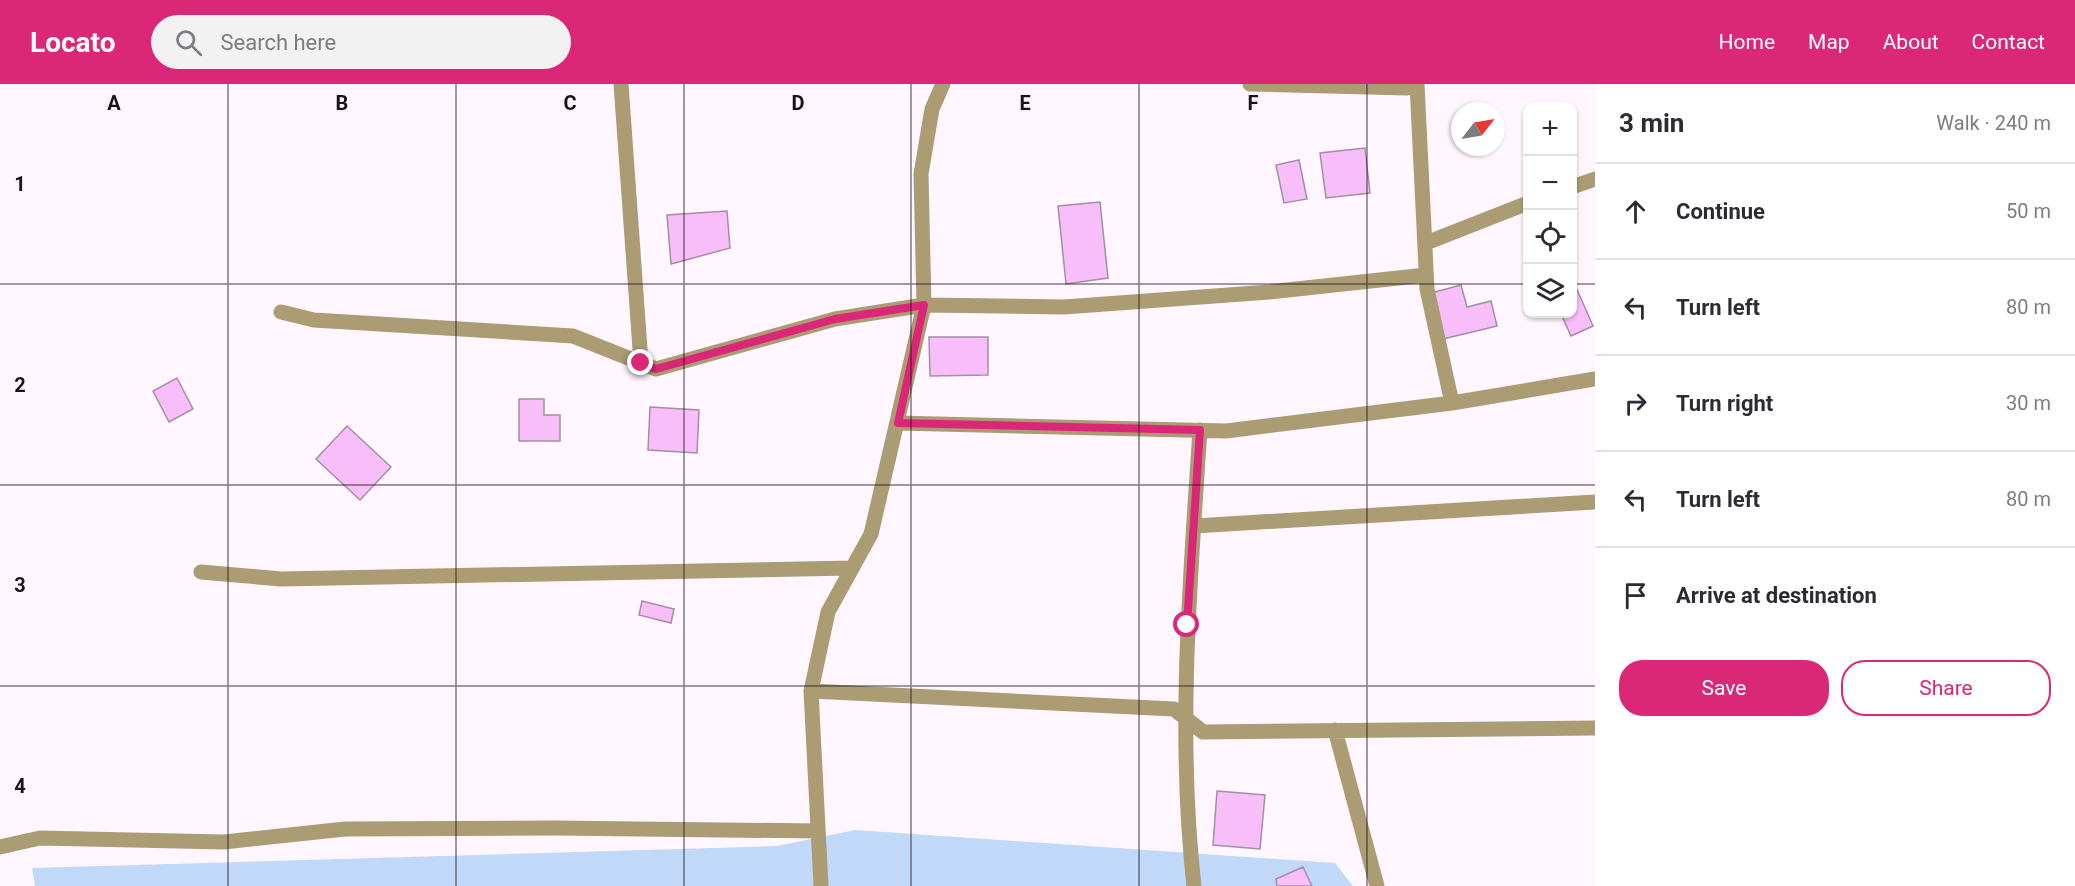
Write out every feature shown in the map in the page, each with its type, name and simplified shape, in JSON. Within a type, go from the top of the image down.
[{"type":"street","points":[[621,84],[641,363]]},
{"type":"street","points":[[820,886],[812,691],[828,612],[871,534],[924,305],[921,174],[932,109],[943,84]]},
{"type":"street","points":[[1250,84],[1407,88],[1416,84],[1427,289],[1452,404]]},
{"type":"street","points":[[1577,185],[1595,179]]},
{"type":"street","points":[[1426,243],[1523,205]]},
{"type":"street","points":[[281,312],[314,320],[573,336],[656,369],[835,319],[924,305],[1064,307],[1269,292],[1426,275]]},
{"type":"street","points":[[898,423],[1226,431],[1452,404],[1595,379]]},
{"type":"street","points":[[1194,886],[1189,838],[1187,625],[1200,430]]},
{"type":"street","points":[[1194,526],[1595,502]]},
{"type":"street","points":[[201,572],[281,579],[852,568]]},
{"type":"street","points":[[812,691],[1174,709],[1203,732],[1595,728]]},
{"type":"street","points":[[1335,730],[1377,886]]},
{"type":"street","points":[[0,847],[40,838],[224,842],[345,829],[555,828],[818,831]]},
{"type":"water","points":[[855,830],[1335,863],[1353,886],[35,886],[32,868],[777,846]]},
{"type":"building","points":[[1365,148],[1370,193],[1326,198],[1320,153]]},
{"type":"building","points":[[1299,160],[1307,199],[1284,203],[1276,165]]},
{"type":"building","points":[[1100,202],[1108,278],[1066,284],[1058,206]]},
{"type":"building","points":[[727,211],[730,248],[671,264],[667,215]]},
{"type":"building","points":[[1461,285],[1467,307],[1491,301],[1497,326],[1443,339],[1431,293]]},
{"type":"building","points":[[1577,290],[1593,326],[1571,336],[1563,318],[1577,318]]},
{"type":"building","points":[[929,337],[988,337],[988,375],[930,376]]},
{"type":"building","points":[[177,378],[193,409],[169,422],[153,391]]},
{"type":"building","points":[[519,399],[544,399],[544,415],[560,415],[560,441],[519,441]]},
{"type":"building","points":[[650,407],[699,410],[697,453],[648,450]]},
{"type":"building","points":[[347,426],[391,467],[360,500],[316,459]]},
{"type":"building","points":[[642,601],[674,609],[671,623],[639,615]]},
{"type":"building","points":[[1217,791],[1265,795],[1260,849],[1213,845]]},
{"type":"building","points":[[1303,867],[1312,886],[1277,886],[1276,879]]},
{"type":"route","points":[[641,363],[656,369],[835,319],[924,305],[898,423],[1200,430],[1187,625]]}]
